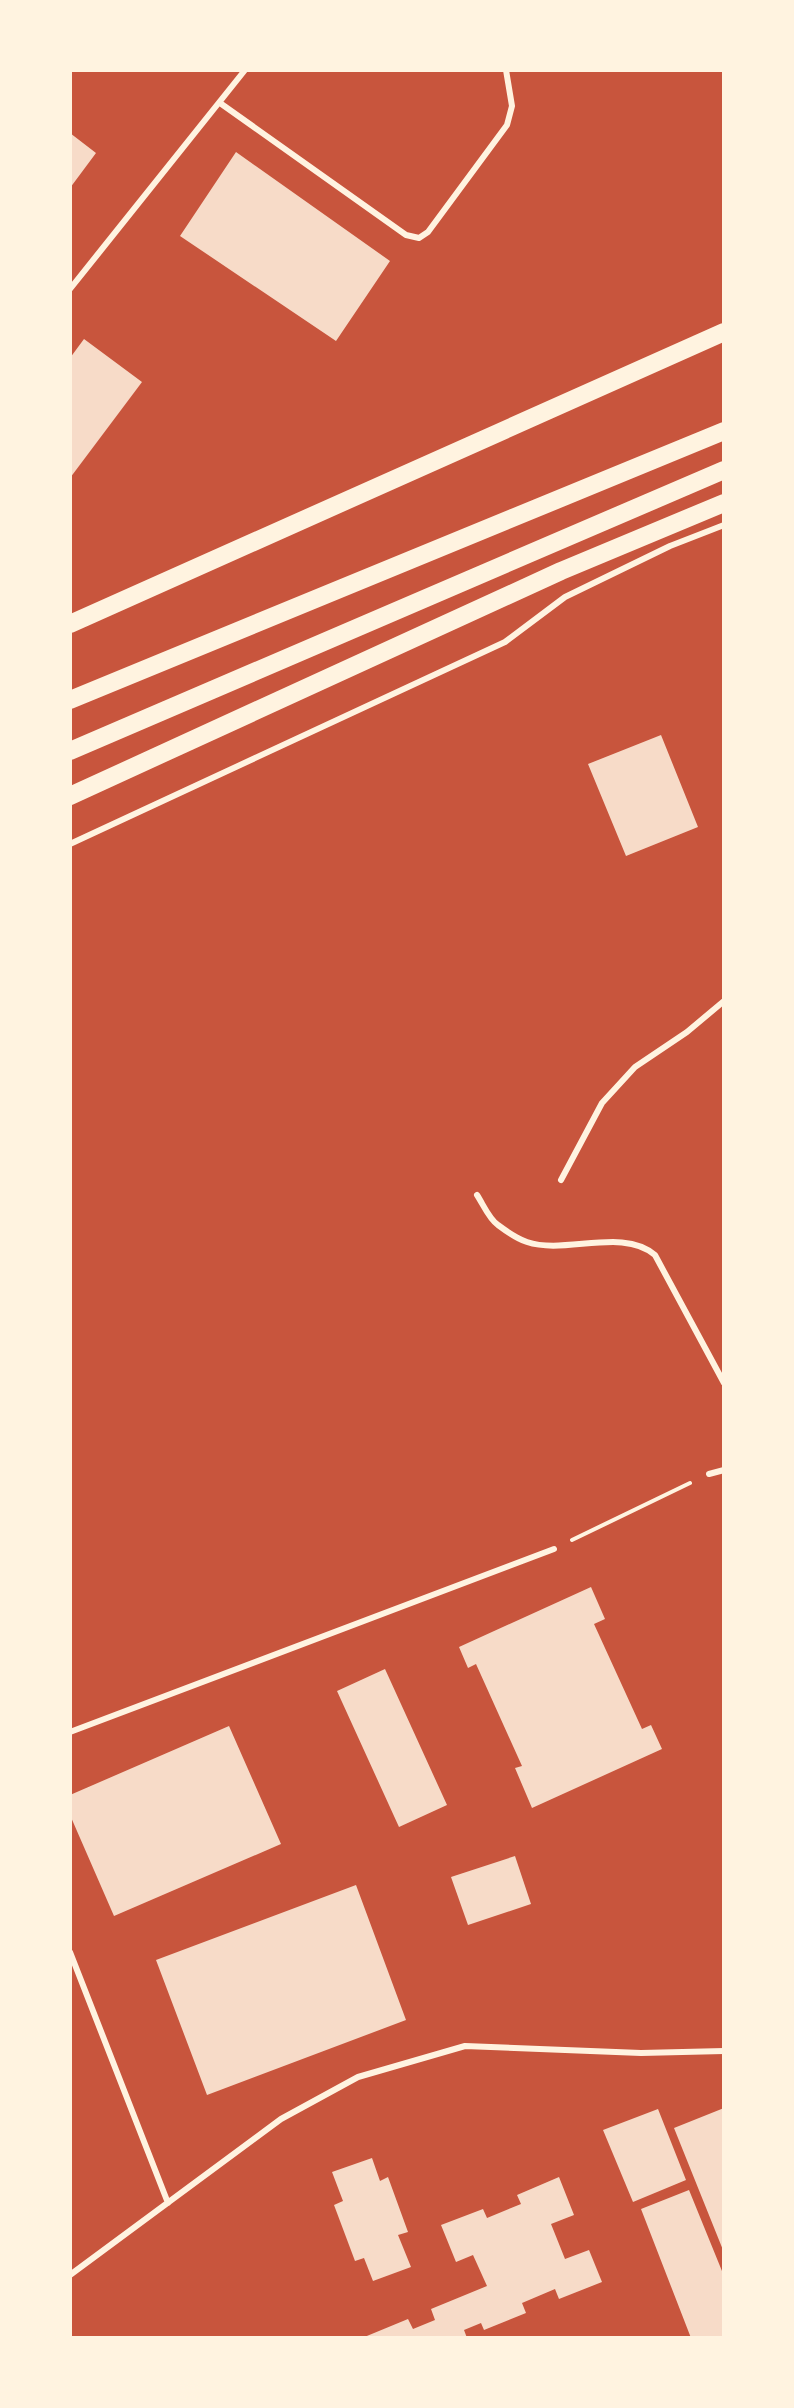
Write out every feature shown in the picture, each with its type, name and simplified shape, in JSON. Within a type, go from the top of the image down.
[{"type":"highway","points":[[70,624],[723,332]]},
{"type":"highway","points":[[70,700],[723,431]]},
{"type":"highway","points":[[70,752],[723,470]]},
{"type":"highway","points":[[70,796],[561,571],[723,503]]},
{"type":"street","points":[[70,289],[245,70]]},
{"type":"street","points":[[219,103],[406,235],[418,238],[429,232],[507,125],[512,106],[506,70]]},
{"type":"street","points":[[70,844],[505,642],[565,597],[670,546],[723,525]]},
{"type":"street","points":[[561,1180],[602,1103],[635,1067],[687,1032],[723,1001]]},
{"type":"street","points":[[477,1195],[496,1224],[527,1242],[562,1246],[626,1243],[647,1249],[655,1255],[687,1311],[723,1383]]},
{"type":"street","points":[[709,1474],[723,1470]]},
{"type":"street","points":[[70,1732],[554,1549]]},
{"type":"street","points":[[70,1952],[168,2203]]},
{"type":"street","points":[[70,2276],[281,2119],[358,2077],[465,2046],[641,2053],[723,2051]]},
{"type":"path","points":[[554,1549],[709,1474]]},
{"type":"building","points":[[70,133],[96,153],[70,188]]},
{"type":"building","points":[[236,152],[390,261],[336,341],[180,236]]},
{"type":"building","points":[[84,339],[142,382],[70,478],[70,358]]},
{"type":"building","points":[[661,735],[698,827],[626,856],[588,764]]},
{"type":"building","points":[[591,1587],[605,1619],[594,1624],[642,1729],[651,1725],[662,1749],[532,1808],[515,1768],[522,1766],[476,1664],[468,1668],[459,1647]]},
{"type":"building","points":[[385,1669],[447,1805],[399,1827],[337,1691]]},
{"type":"building","points":[[229,1726],[281,1844],[114,1916],[70,1815],[70,1795]]},
{"type":"building","points":[[515,1856],[531,1904],[468,1925],[451,1877]]},
{"type":"building","points":[[356,1885],[406,2020],[207,2095],[156,1960]]},
{"type":"building","points":[[724,2108],[724,2250],[723,2250],[674,2128]]},
{"type":"building","points":[[658,2109],[686,2180],[633,2202],[603,2130]]},
{"type":"building","points":[[372,2158],[380,2181],[388,2177],[408,2232],[398,2235],[411,2267],[373,2281],[364,2258],[355,2261],[334,2205],[343,2201],[332,2172]]},
{"type":"building","points":[[559,2177],[574,2215],[551,2224],[565,2259],[589,2250],[602,2282],[559,2299],[555,2289],[522,2303],[526,2313],[484,2330],[481,2323],[464,2330],[467,2338],[362,2338],[408,2319],[413,2329],[435,2320],[431,2309],[487,2286],[473,2255],[456,2262],[441,2225],[483,2209],[487,2218],[521,2204],[517,2195]]},
{"type":"building","points":[[689,2190],[724,2276],[724,2338],[691,2338],[641,2209]]}]
